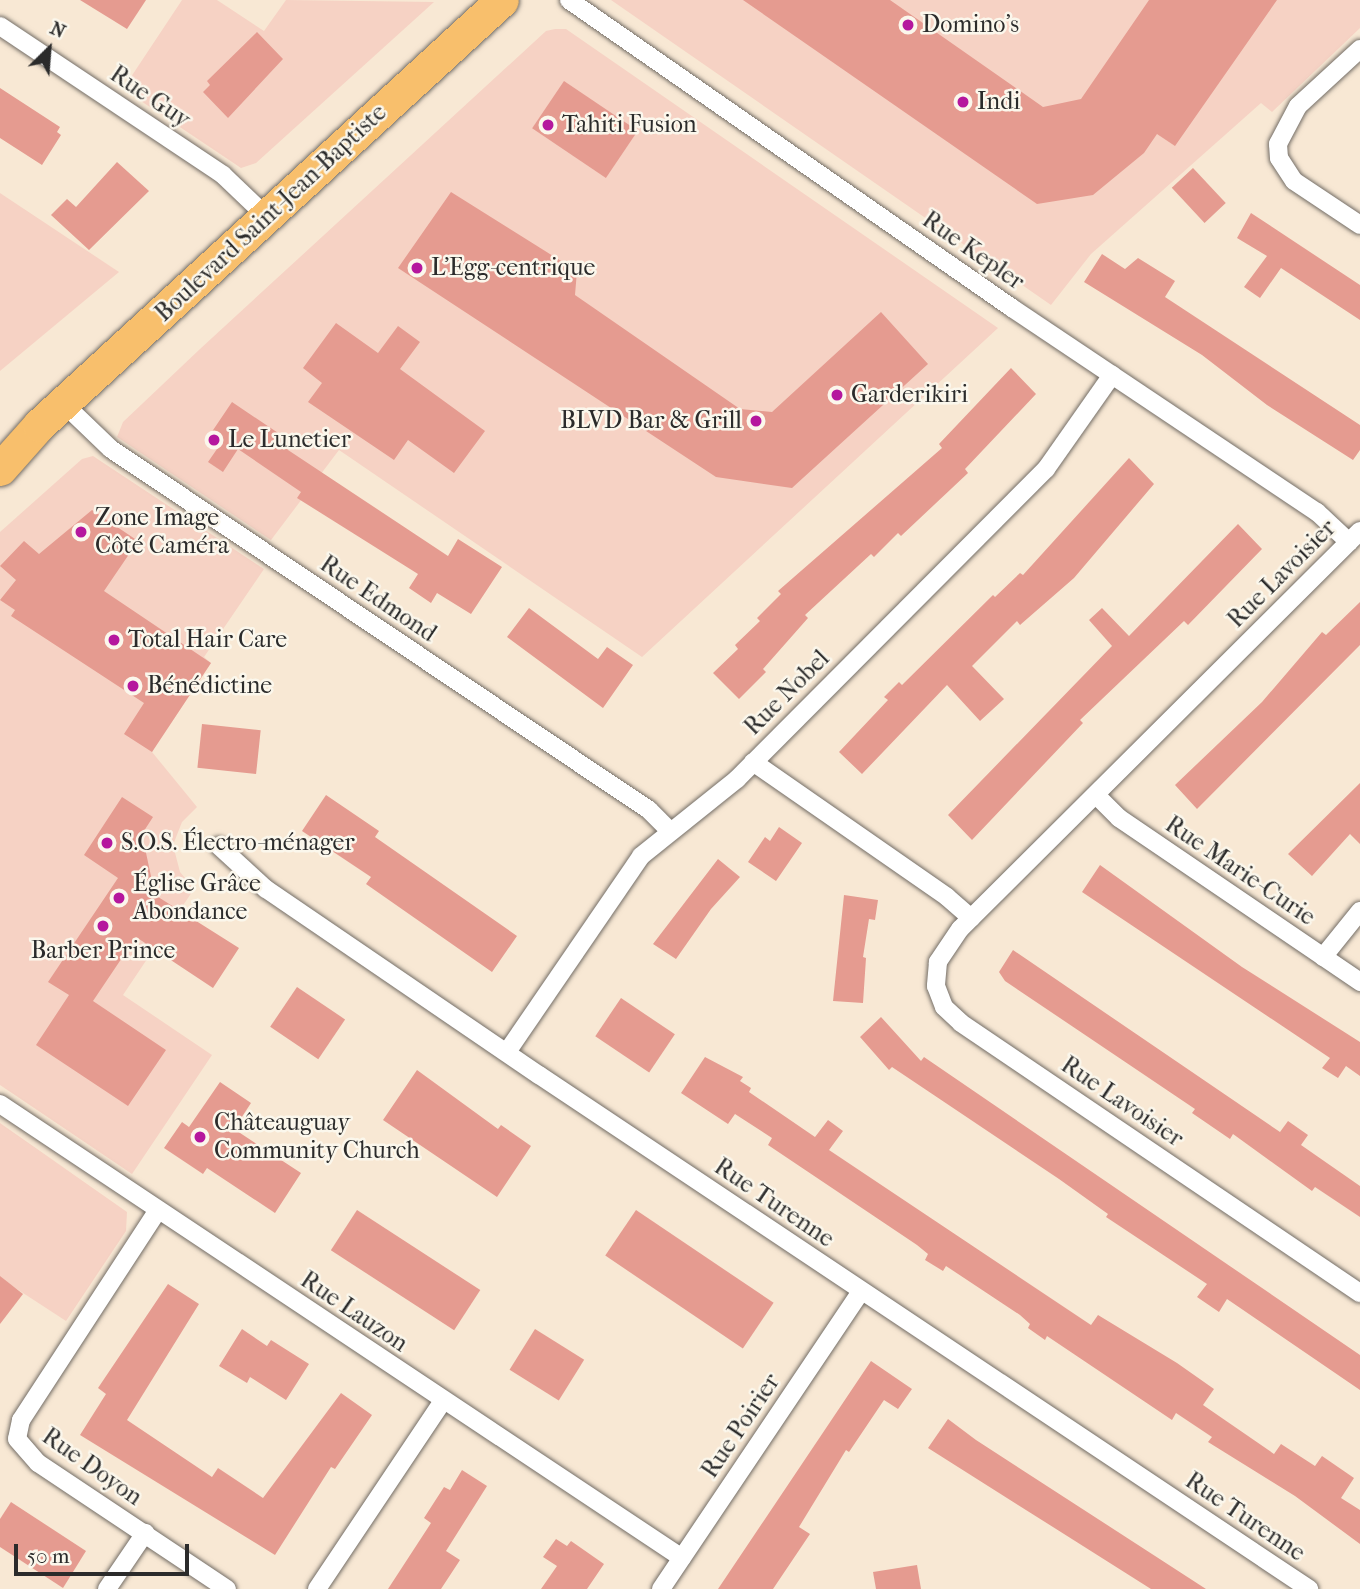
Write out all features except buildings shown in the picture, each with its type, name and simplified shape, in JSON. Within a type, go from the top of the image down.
[{"type":"highway","name":"Boulevard Saint-Jean-Baptiste","points":[[0,468],[39,425],[267,217],[485,5]]},
{"type":"highway","name":"Boulevard Saint-Jean-Baptiste","points":[[0,452],[39,425]]},
{"type":"street","name":"Rue Kepler","points":[[569,0],[1112,375],[1355,537]]},
{"type":"street","name":"Rue Guy","points":[[0,26],[223,175],[267,217]]},
{"type":"street","points":[[1360,49],[1298,106],[1278,144],[1279,158],[1294,181],[1360,225]]},
{"type":"street","name":"Rue Nobel","points":[[508,1052],[641,856],[670,831],[708,805],[1046,470],[1112,375]]},
{"type":"street","name":"Rue Edmond","points":[[63,403],[111,449],[649,810],[670,831]]},
{"type":"street","name":"Rue Lavoisier","points":[[1355,537],[951,939],[938,962],[938,998],[951,1015],[1360,1293]]},
{"type":"street","points":[[753,762],[947,897],[971,918]]},
{"type":"street","name":"Rue Marie-Curie","points":[[1097,796],[1119,818],[1360,982]]},
{"type":"street","name":"Rue Turenne","points":[[219,846],[266,889],[861,1291],[1309,1589]]},
{"type":"street","points":[[1323,957],[1360,911]]},
{"type":"street","name":"Rue Lauzon","points":[[0,1104],[682,1558]]},
{"type":"street","name":"Rue Doyon","points":[[158,1210],[17,1430],[20,1447],[30,1457],[227,1589]]},
{"type":"street","name":"Rue Poirier","points":[[661,1589],[861,1291]]},
{"type":"street","points":[[317,1589],[443,1401]]},
{"type":"street","points":[[107,1589],[145,1533]]},
{"type":"shaded area","points":[[182,0],[217,0],[264,31],[286,0],[434,2],[256,163],[241,168],[123,89]]},
{"type":"shaded area","points":[[611,0],[1360,0],[1360,28],[1272,112],[1261,103],[1091,254],[1051,305]]},
{"type":"shaded area","points":[[566,29],[998,328],[642,657],[339,450],[271,540],[117,437],[123,422],[200,349],[546,31]]},
{"type":"shaded area","points":[[0,193],[119,272],[0,371]]},
{"type":"shaded area","points":[[93,456],[264,569],[204,657],[211,663],[152,752],[197,807],[182,822],[173,845],[180,872],[194,889],[123,995],[212,1055],[132,1174],[0,1085],[0,532],[82,459]]},
{"type":"shaded area","points":[[0,1123],[127,1212],[126,1231],[66,1321],[0,1278]]},
{"type":"place","name":"Domino's","points":[[908,25]]},
{"type":"place","name":"Indi","points":[[963,102]]},
{"type":"place","name":"Tahiti Fusion","points":[[548,125]]},
{"type":"place","name":"L'Egg-centrique","points":[[417,268]]},
{"type":"place","name":"Garderikiri","points":[[837,395]]},
{"type":"place","name":"BLVD Bar & Grill","points":[[756,421]]},
{"type":"place","name":"Le Lunetier","points":[[214,440]]},
{"type":"place","name":"Zone Image Côté Caméra","points":[[81,532]]},
{"type":"place","name":"Total Hair Care","points":[[114,640]]},
{"type":"place","name":"Bénédictine","points":[[133,686]]},
{"type":"place","name":"S.O.S. Électro-ménager","points":[[107,843]]},
{"type":"place","name":"Église Grâce Abondance","points":[[119,898]]},
{"type":"place","name":"Barber Prince","points":[[103,926]]},
{"type":"place","name":"Châteauguay Community Church","points":[[200,1137]]}]
